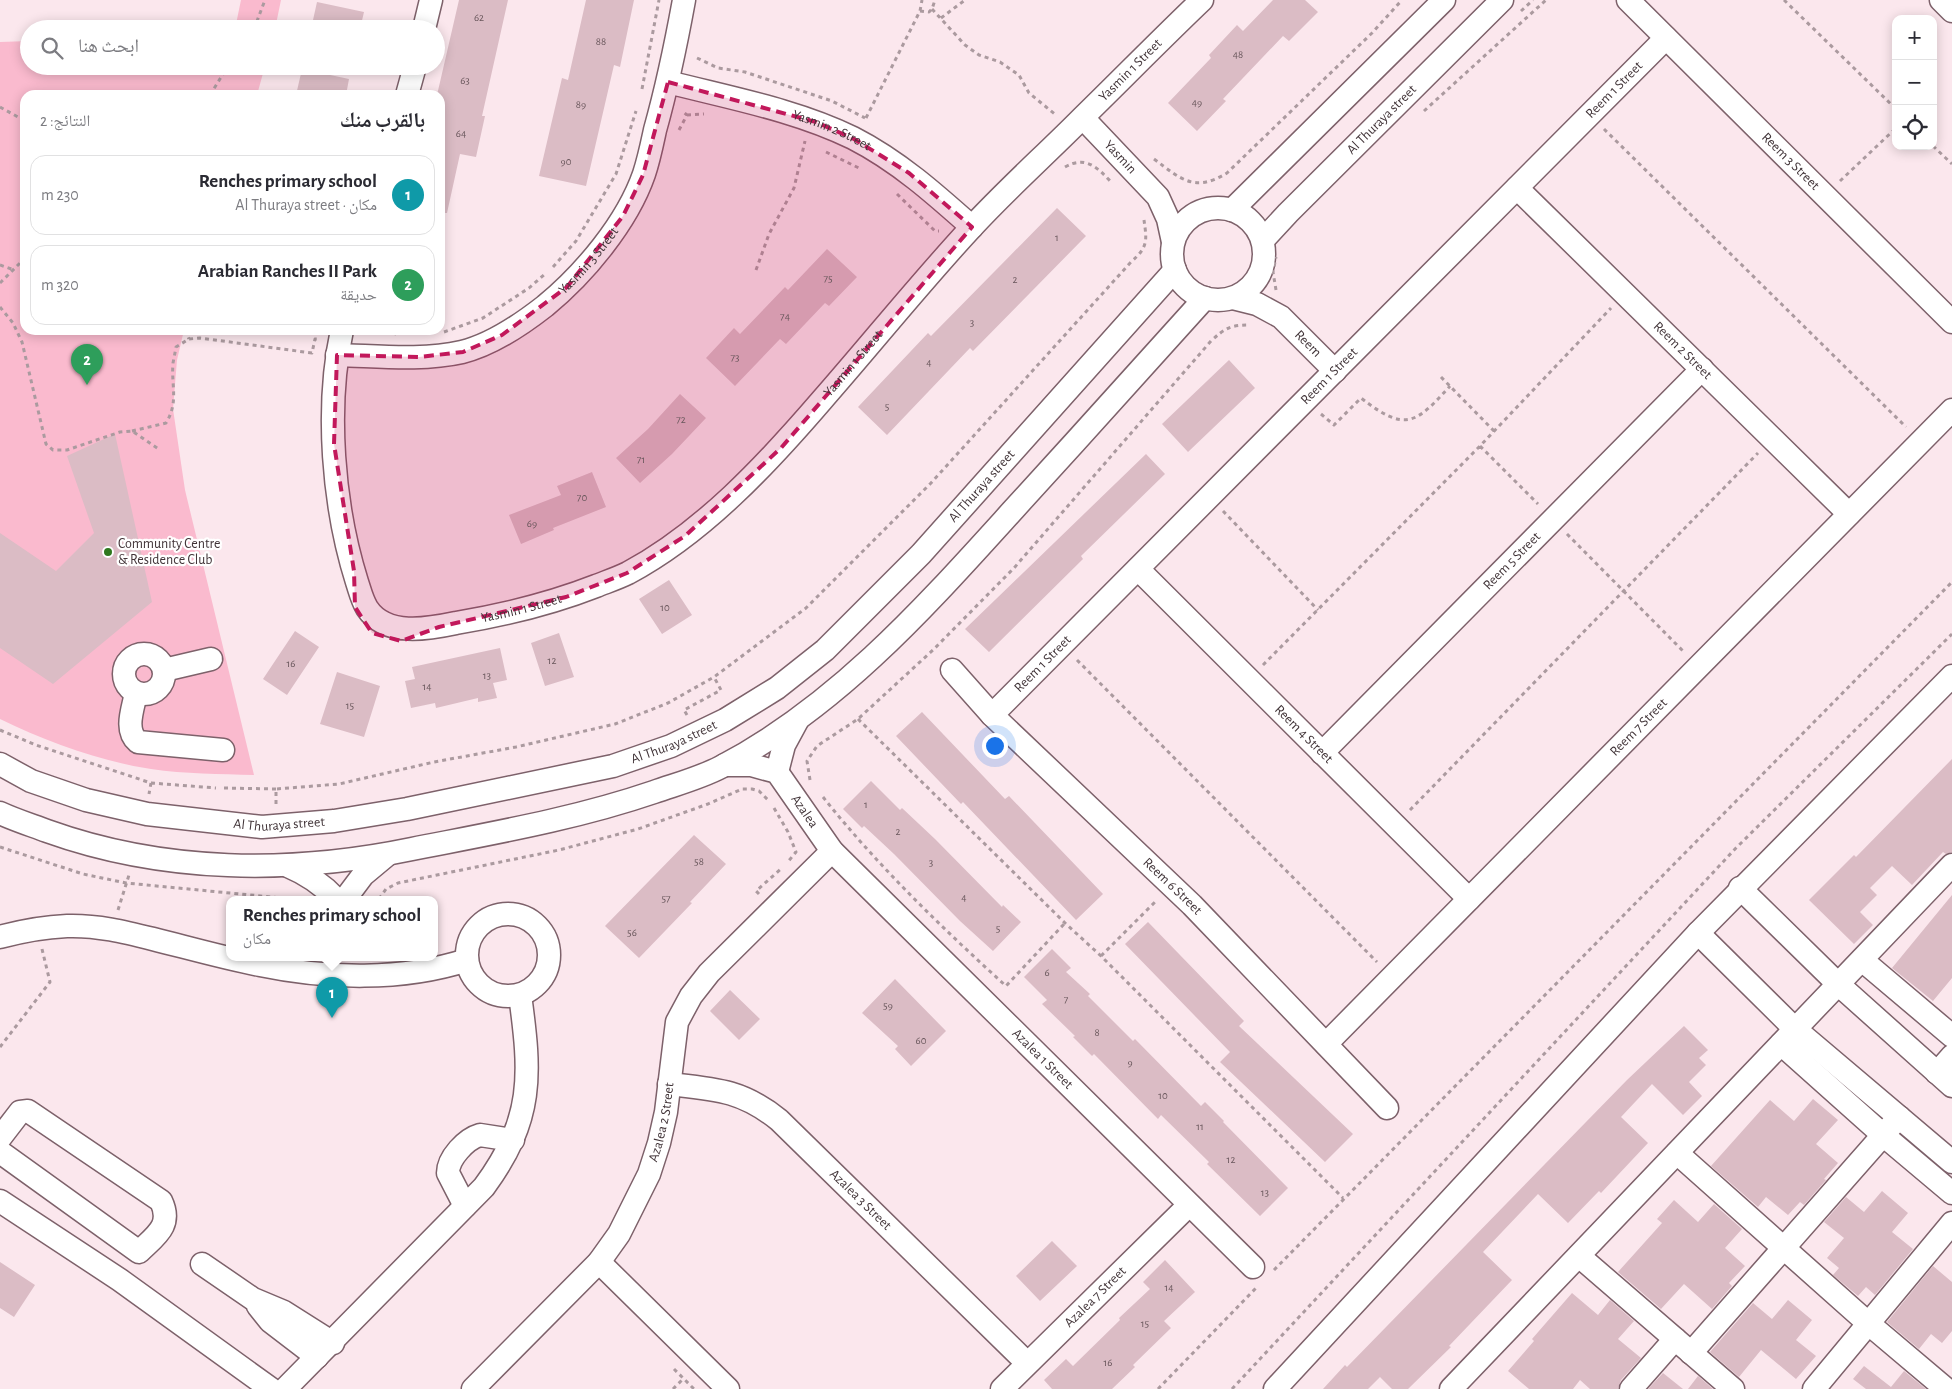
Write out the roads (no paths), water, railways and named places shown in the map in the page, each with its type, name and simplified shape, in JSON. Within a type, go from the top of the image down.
[{"type":"street","points":[[426,20],[430,0]]},
{"type":"street","name":"Yasmin 3 Street","points":[[340,342],[419,357],[463,352],[502,336],[533,315],[568,287],[594,258],[623,216],[643,175],[668,82],[684,0]]},
{"type":"street","name":"Yasmin 1 Street","points":[[340,342],[334,401],[334,444],[343,521],[354,571],[353,594],[355,607],[361,622],[372,632],[386,639],[401,641],[416,638],[439,627],[508,614],[566,597],[627,573],[685,536],[732,496],[781,448],[1073,113],[1202,0]]},
{"type":"street","points":[[1232,210],[1444,0]]},
{"type":"street","name":"Al Thuraya street","points":[[1268,251],[1288,213],[1502,0]]},
{"type":"street","name":"Reem 3 Street","points":[[1628,0],[1952,322]]},
{"type":"street","points":[[1942,0],[1952,10]]},
{"type":"street","name":"Reem 1 Street","points":[[992,716],[1666,38]]},
{"type":"street","points":[[409,90],[413,75]]},
{"type":"street","name":"Yasmin 2 Street","points":[[668,82],[816,122],[865,145],[909,173],[972,227]]},
{"type":"street","name":"Yasmin","points":[[1073,113],[1158,197],[1168,219],[1173,242]]},
{"type":"street","name":"Reem 2 Street","points":[[1517,188],[1849,514]]},
{"type":"street","name":"Yasmin","points":[[1158,197],[1182,206],[1206,209]]},
{"type":"street","points":[[1206,209],[1232,210],[1246,216],[1256,227],[1268,251],[1258,279],[1247,290],[1233,298],[1219,300],[1205,298],[1192,292],[1182,283],[1175,270],[1172,256],[1173,242],[1185,221],[1195,214],[1206,209]]},
{"type":"street","name":"Reem","points":[[1268,251],[1268,291],[1281,317]]},
{"type":"street","name":"Al Thuraya street","points":[[0,764],[30,781],[86,800],[147,814],[262,826],[343,820],[417,807],[554,780],[613,766],[671,746],[726,720],[777,688],[825,650],[921,554],[1175,270]]},
{"type":"street","points":[[0,813],[73,840],[138,856],[212,865],[285,865],[337,862],[388,854],[567,818],[691,780],[724,765],[796,721],[856,673],[949,581],[1205,298]]},
{"type":"street","name":"Reem","points":[[1233,298],[1256,304],[1281,317],[1335,371]]},
{"type":"street","name":"Reem 5 Street","points":[[1322,753],[1702,369]]},
{"type":"street","name":"Reem 7 Street","points":[[1326,1044],[1952,410]]},
{"type":"street","name":"Reem 4 Street","points":[[1138,569],[1469,899]]},
{"type":"street","points":[[148,654],[161,663],[164,677],[157,690],[143,695],[136,693],[125,683],[123,676],[124,668],[134,656],[148,654]]},
{"type":"street","points":[[164,670],[211,659]]},
{"type":"street","name":"Reem 6 Street","points":[[952,670],[992,716],[1192,905],[1387,1108]]},
{"type":"street","points":[[1275,1389],[1698,932],[1952,676]]},
{"type":"street","points":[[136,693],[130,730],[132,737],[138,742],[223,750]]},
{"type":"street","points":[[724,765],[751,765],[777,772],[784,745],[796,721]]},
{"type":"street","name":"Azalea","points":[[777,772],[832,851]]},
{"type":"street","name":"Azalea 2 Street","points":[[473,1389],[599,1262],[619,1234],[649,1174],[660,1136],[669,1084],[672,1050],[678,1022],[691,996],[710,973],[832,851]]},
{"type":"street","name":"Azalea 1 Street","points":[[832,851],[1261,1275]]},
{"type":"street","points":[[347,896],[363,875],[388,854]]},
{"type":"street","points":[[285,865],[317,881],[333,896]]},
{"type":"street","points":[[1451,1389],[1952,865]]},
{"type":"street","points":[[1740,888],[1838,984],[1945,1080],[1952,1056]]},
{"type":"street","points":[[507,913],[524,916],[538,926],[547,940],[550,957],[545,973],[535,987],[520,995],[502,996],[485,990],[472,977],[467,960],[468,943],[476,928],[490,917],[507,913]]},
{"type":"street","points":[[0,936],[37,929],[68,926],[114,930],[226,957]]},
{"type":"street","points":[[1698,932],[1788,1036],[1883,1135],[1952,1194]]},
{"type":"street","points":[[241,961],[289,970],[344,966],[410,973],[430,970],[467,960]]},
{"type":"street","points":[[1862,960],[1952,1036]]},
{"type":"street","points":[[285,1389],[484,1187],[500,1164],[513,1140],[524,1106],[528,1072],[526,1037],[520,995]]},
{"type":"street","points":[[1788,1036],[1899,1116],[1952,1162]]},
{"type":"street","name":"Azalea 3 Street","points":[[669,1084],[727,1091],[764,1107],[1027,1363]]},
{"type":"street","points":[[120,1280],[139,1252],[161,1230],[166,1221],[166,1211],[161,1201],[28,1111],[20,1112],[0,1140],[139,1252]]},
{"type":"street","points":[[1631,1389],[1683,1346],[1784,1247],[1899,1116]]},
{"type":"street","points":[[465,1206],[448,1173],[448,1168],[453,1158],[475,1137],[513,1140]]},
{"type":"street","points":[[1677,1153],[1869,1324],[1946,1389]]},
{"type":"street","points":[[0,1202],[120,1280],[271,1389]]},
{"type":"street","name":"Azalea 7 Street","points":[[1002,1389],[1189,1205]]},
{"type":"street","points":[[1814,1389],[1952,1223]]},
{"type":"street","points":[[1579,1256],[1733,1389]]},
{"type":"street","points":[[599,1262],[728,1389]]},
{"type":"street","points":[[202,1264],[253,1299],[270,1321],[325,1350]]},
{"type":"place","name":"Arabian Ranches II Park","points":[[87,385]]},
{"type":"place","name":"Community Centre & Residence Club","points":[[108,552]]},
{"type":"place","name":"Renches primary school","points":[[332,1018]]}]
